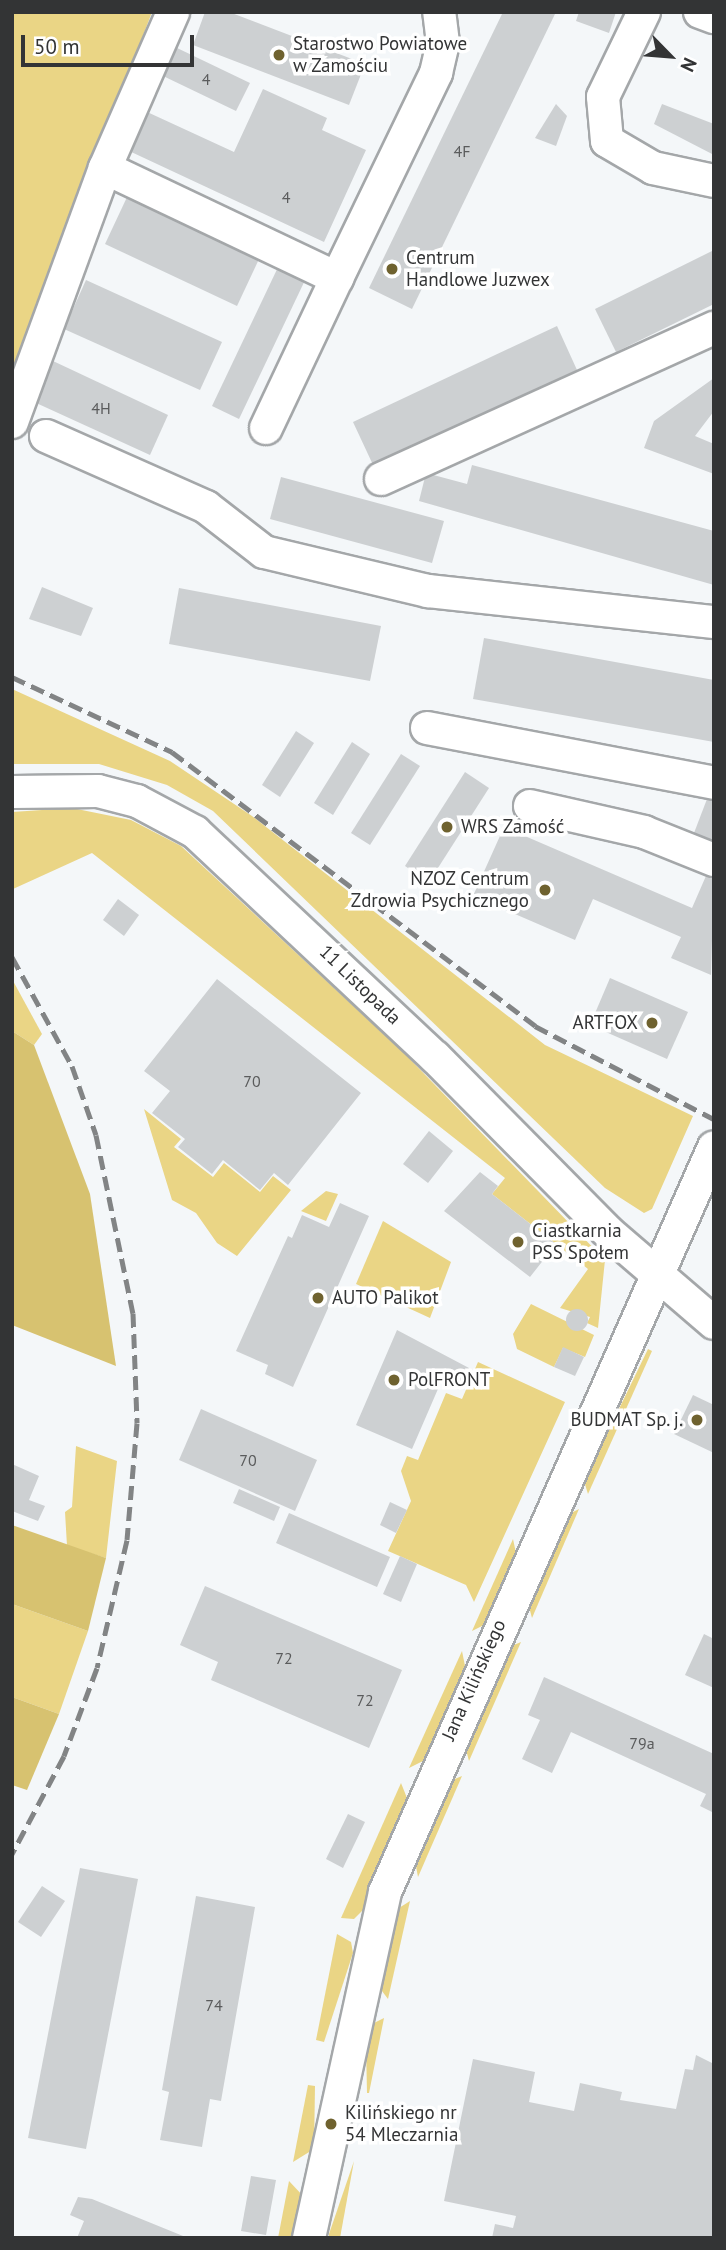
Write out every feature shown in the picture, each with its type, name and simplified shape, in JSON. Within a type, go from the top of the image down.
[{"type":"street","points":[[12,422],[105,168],[173,12]]},
{"type":"street","points":[[266,428],[436,73],[443,43],[439,12]]},
{"type":"street","points":[[644,12],[603,97],[607,141],[653,168],[714,181]]},
{"type":"street","points":[[700,12],[714,17]]},
{"type":"street","points":[[105,168],[337,278]]},
{"type":"street","points":[[381,479],[714,328]]},
{"type":"street","points":[[46,436],[206,507],[264,551],[428,591],[714,622]]},
{"type":"street","points":[[428,728],[714,783]]},
{"type":"street","name":"11 Listopada","points":[[12,792],[98,791],[137,801],[195,832],[658,1277],[714,1323]]},
{"type":"street","points":[[530,806],[644,832],[714,860]]},
{"type":"street","name":"Jana Kilińskiego","points":[[309,2238],[385,1892],[714,1147]]},
{"type":"shaded area","points":[[12,12],[152,12],[12,382]]},
{"type":"shaded area","points":[[12,689],[170,761],[252,816],[545,1045],[693,1116],[652,1209],[644,1213],[605,1188],[213,811],[167,785],[99,764],[12,764]]},
{"type":"shaded area","points":[[72,808],[131,820],[181,846],[403,1052],[605,1260],[598,1328],[587,1323],[590,1317],[560,1308],[588,1269],[492,1194],[505,1178],[92,853],[13,889],[12,812]]},
{"type":"shaded area","points":[[12,979],[42,1034],[34,1045],[12,1031]]},
{"type":"shaded area","points":[[12,1031],[34,1045],[90,1194],[116,1366],[12,1325]]},
{"type":"shaded area","points":[[144,1109],[181,1139],[174,1147],[213,1177],[224,1163],[260,1192],[273,1176],[291,1190],[237,1256],[217,1243],[196,1213],[172,1200]]},
{"type":"shaded area","points":[[326,1191],[338,1194],[326,1221],[301,1211]]},
{"type":"shaded area","points":[[383,1221],[451,1262],[430,1318],[356,1284]]},
{"type":"shaded area","points":[[531,1304],[594,1335],[585,1357],[563,1348],[554,1367],[517,1349],[513,1334]]},
{"type":"shaded area","points":[[648,1349],[652,1351],[588,1494],[584,1481]]},
{"type":"shaded area","points":[[478,1362],[565,1402],[474,1602],[466,1585],[388,1551],[411,1501],[401,1471],[407,1456],[418,1460],[446,1393],[462,1399]]},
{"type":"shaded area","points":[[76,1446],[117,1461],[106,1558],[67,1546],[65,1512],[72,1507]]},
{"type":"shaded area","points":[[579,1509],[532,1618],[528,1603],[567,1515]]},
{"type":"shaded area","points":[[12,1525],[106,1558],[88,1631],[12,1604]]},
{"type":"shaded area","points":[[513,1539],[516,1553],[484,1625],[472,1631]]},
{"type":"shaded area","points":[[12,1604],[88,1631],[59,1714],[12,1697]]},
{"type":"shaded area","points":[[521,1642],[469,1761],[465,1746],[509,1647]]},
{"type":"shaded area","points":[[462,1651],[465,1666],[423,1761],[409,1768]]},
{"type":"shaded area","points":[[12,1697],[59,1714],[27,1790],[12,1785]]},
{"type":"shaded area","points":[[462,1776],[418,1877],[415,1861],[450,1781]]},
{"type":"shaded area","points":[[401,1783],[407,1798],[367,1906],[354,1919],[341,1918]]},
{"type":"shaded area","points":[[410,1901],[388,1999],[379,1987],[399,1908]]},
{"type":"shaded area","points":[[337,1934],[351,1942],[353,1953],[324,2042],[316,2040]]},
{"type":"shaded area","points":[[384,2018],[367,2093],[366,2045],[372,2024]]},
{"type":"shaded area","points":[[308,2085],[315,2086],[314,2149],[293,2162]]},
{"type":"shaded area","points":[[354,2161],[340,2238],[329,2238],[329,2234]]},
{"type":"shaded area","points":[[289,2181],[304,2197],[296,2238],[278,2238]]},
{"type":"building","name":"Starostwo Powiatowe w Zamościu","points":[[205,12],[229,12],[365,64],[349,105],[193,45]]},
{"type":"building","points":[[503,12],[555,14],[412,309],[369,288]]},
{"type":"building","points":[[579,12],[616,12],[609,33],[576,21]]},
{"type":"building","points":[[175,47],[250,83],[236,111],[161,75]]},
{"type":"building","points":[[263,89],[327,118],[322,130],[366,150],[324,242],[127,150],[145,111],[234,152]]},
{"type":"building","points":[[556,104],[567,116],[556,146],[535,138]]},
{"type":"building","points":[[662,104],[714,124],[714,155],[654,124]]},
{"type":"building","points":[[128,195],[260,257],[237,306],[105,244]]},
{"type":"building","points":[[714,250],[714,304],[616,352],[595,309]]},
{"type":"building","points":[[280,263],[307,276],[239,419],[212,406]]},
{"type":"building","points":[[86,280],[222,342],[200,390],[64,329]]},
{"type":"building","points":[[557,326],[577,370],[374,467],[353,422]]},
{"type":"building","points":[[53,361],[168,415],[150,455],[34,402]]},
{"type":"building","points":[[714,378],[714,411],[695,436],[714,444],[714,474],[644,448],[654,421]]},
{"type":"building","points":[[472,465],[714,531],[714,585],[419,501],[426,473],[467,484]]},
{"type":"building","points":[[281,477],[444,521],[432,563],[270,519]]},
{"type":"building","points":[[42,587],[93,608],[81,636],[29,619]]},
{"type":"building","points":[[179,588],[381,626],[370,681],[169,644]]},
{"type":"building","points":[[484,638],[714,680],[714,742],[473,699]]},
{"type":"building","points":[[296,731],[314,743],[280,797],[262,785]]},
{"type":"building","points":[[352,742],[370,754],[333,815],[314,803]]},
{"type":"building","points":[[401,754],[420,766],[370,845],[351,833]]},
{"type":"building","name":"WRS Zamość","points":[[465,772],[489,788],[429,882],[405,866]]},
{"type":"building","points":[[707,799],[714,802],[714,841],[694,833]]},
{"type":"building","points":[[504,827],[692,908],[709,869],[714,871],[711,975],[671,958],[681,937],[593,899],[575,940],[473,896]]},
{"type":"building","points":[[118,899],[139,915],[124,936],[103,920]]},
{"type":"building","points":[[610,978],[688,1012],[667,1059],[590,1025]]},
{"type":"building","points":[[217,979],[361,1093],[288,1185],[274,1173],[260,1190],[223,1160],[212,1174],[178,1147],[185,1139],[152,1113],[170,1091],[144,1071]]},
{"type":"building","points":[[429,1131],[453,1151],[428,1183],[403,1164]]},
{"type":"building","points":[[480,1172],[498,1186],[492,1194],[556,1244],[530,1277],[444,1211]]},
{"type":"building","points":[[340,1203],[369,1216],[293,1387],[265,1374],[268,1365],[236,1351],[288,1236],[292,1238],[302,1215],[329,1227]]},
{"type":"building","points":[[577,1309],[585,1312],[588,1320],[585,1328],[577,1331],[569,1328],[566,1320],[569,1312]]},
{"type":"building","points":[[397,1330],[469,1368],[459,1390],[441,1382],[412,1449],[356,1425]]},
{"type":"building","points":[[563,1347],[584,1357],[575,1376],[554,1367]]},
{"type":"building","name":"BUDMAT Sp. j.","points":[[693,1395],[714,1405],[714,1453],[674,1434]]},
{"type":"building","points":[[201,1409],[317,1460],[295,1511],[179,1460]]},
{"type":"building","points":[[12,1464],[39,1476],[29,1500],[45,1506],[38,1521],[12,1511]]},
{"type":"building","points":[[239,1489],[280,1507],[274,1521],[233,1503]]},
{"type":"building","points":[[390,1502],[407,1510],[396,1533],[380,1525]]},
{"type":"building","points":[[289,1513],[390,1557],[377,1587],[276,1543]]},
{"type":"building","points":[[400,1556],[417,1564],[401,1602],[383,1594]]},
{"type":"building","points":[[205,1586],[402,1670],[369,1748],[211,1680],[218,1662],[180,1645]]},
{"type":"building","points":[[704,1634],[714,1639],[714,1688],[685,1675]]},
{"type":"building","points":[[544,1677],[714,1754],[714,1813],[700,1806],[706,1794],[571,1732],[552,1773],[522,1759],[540,1720],[528,1715]]},
{"type":"building","points":[[348,1814],[365,1822],[343,1868],[326,1859]]},
{"type":"building","points":[[80,1868],[138,1879],[86,2149],[28,2138]]},
{"type":"building","points":[[42,1886],[65,1901],[41,1937],[18,1922]]},
{"type":"building","points":[[196,1896],[255,1907],[221,2101],[210,2099],[202,2147],[160,2140],[169,2092],[162,2090]]},
{"type":"building","points":[[696,2055],[714,2064],[714,2238],[492,2238],[495,2224],[513,2228],[516,2216],[444,2201],[473,2059],[535,2072],[529,2102],[574,2111],[580,2083],[622,2092],[620,2100],[676,2109],[685,2069],[693,2070]]},
{"type":"building","points":[[251,2176],[276,2180],[266,2235],[241,2231]]},
{"type":"building","points":[[78,2197],[92,2199],[188,2238],[77,2238],[84,2221],[70,2215]]},
{"type":"railway","points":[[12,677],[172,752],[535,1026],[714,1119]]},
{"type":"railway","points":[[12,957],[72,1066],[96,1135],[133,1313],[137,1423],[127,1540],[97,1668],[64,1756],[12,1854]]},
{"type":"place","name":"Starostwo Powiatowe w Zamościu","points":[[279,55]]},
{"type":"place","name":"Centrum Handlowe Juzwex","points":[[392,269]]},
{"type":"place","name":"WRS Zamość","points":[[447,827]]},
{"type":"place","name":"NZOZ Centrum Zdrowia Psychicznego","points":[[545,890]]},
{"type":"place","name":"ARTFOX","points":[[652,1023]]},
{"type":"place","name":"Ciastkarnia PSS Społem","points":[[518,1242]]},
{"type":"place","name":"AUTO Palikot","points":[[318,1298]]},
{"type":"place","name":"PolFRONT","points":[[394,1380]]},
{"type":"place","name":"BUDMAT Sp. j.","points":[[697,1420]]},
{"type":"place","name":"Kilińskiego nr 54 Mleczarnia","points":[[331,2124]]}]
